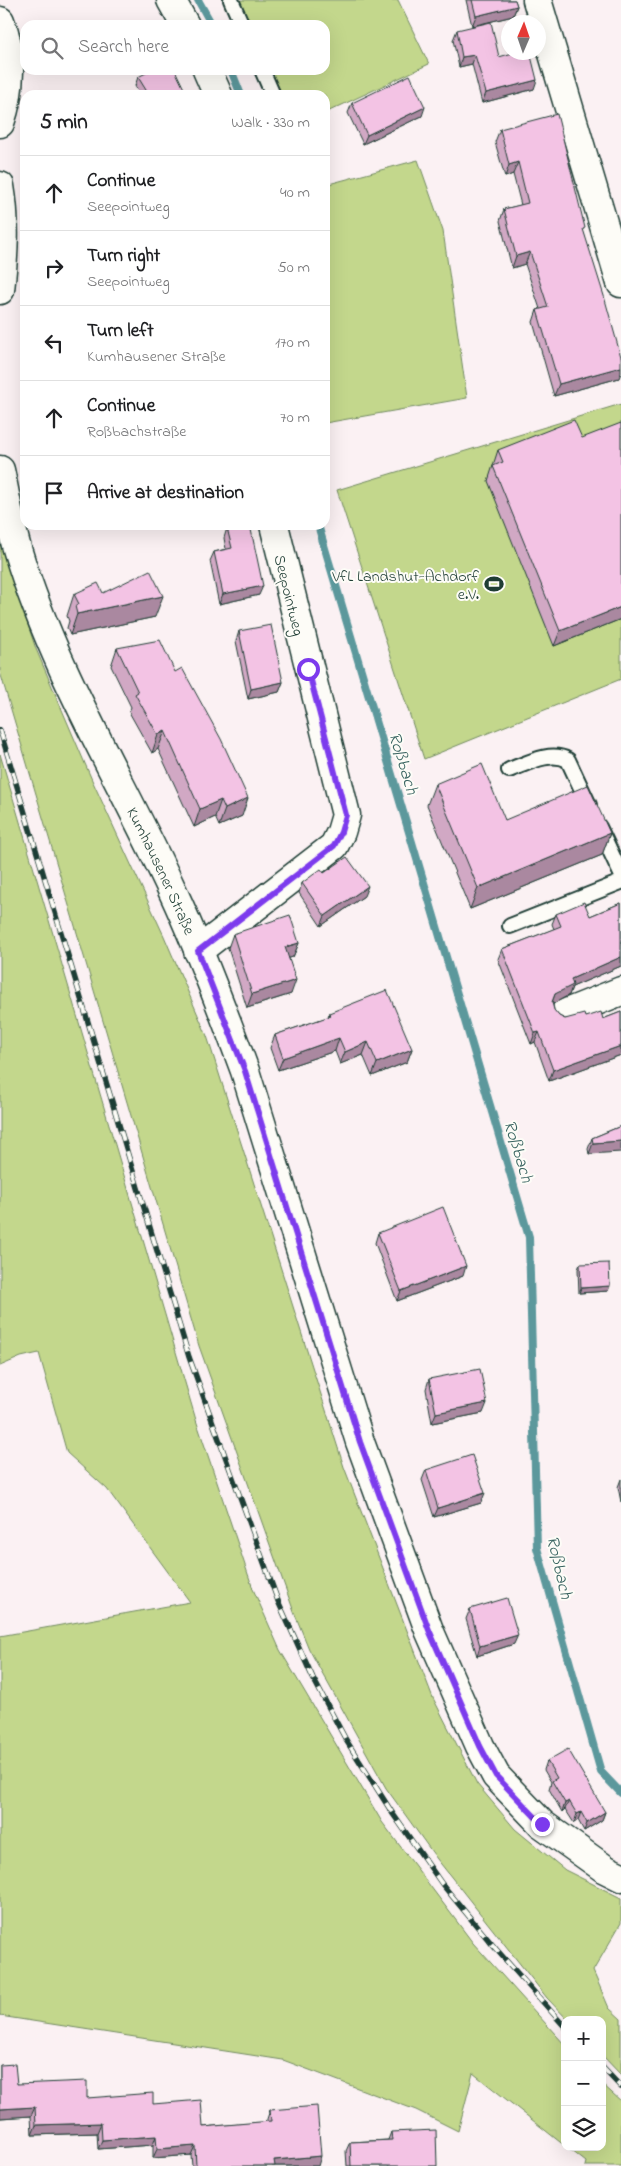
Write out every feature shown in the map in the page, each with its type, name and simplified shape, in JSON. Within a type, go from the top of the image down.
[{"type":"street","points":[[171,0],[182,20]]},
{"type":"street","points":[[537,0],[621,283]]},
{"type":"street","points":[[0,21],[7,48],[9,77],[6,107],[0,123]]},
{"type":"street","points":[[209,75],[216,90]]},
{"type":"street","points":[[0,186],[4,206],[4,254],[0,290]]},
{"type":"street","name":"Kumhausener Straße","points":[[0,470],[17,551],[44,626],[173,892],[245,1071],[360,1442],[429,1630],[480,1746],[496,1776],[542,1824],[605,1868],[621,1876]]},
{"type":"street","name":"Seepointweg","points":[[198,951],[334,846],[346,815],[275,530]]},
{"type":"street","points":[[564,1014],[621,992]]},
{"type":"lane","points":[[231,0],[240,20]]},
{"type":"lane","points":[[264,75],[271,90]]},
{"type":"lane","points":[[509,770],[552,756],[561,756],[568,760],[621,874]]},
{"type":"lane","points":[[510,926],[621,882]]},
{"type":"green space","points":[[237,0],[398,0],[429,64],[330,111],[330,90],[280,90],[272,75],[330,75],[330,20],[246,20]]},
{"type":"green space","points":[[418,160],[443,231],[467,398],[330,422],[330,184]]},
{"type":"green space","name":"VfL Landshut-Achdorf e.V.","points":[[621,404],[621,679],[424,759],[337,490]]},
{"type":"green space","points":[[0,542],[36,649],[92,780],[164,936],[207,1036],[344,1467],[433,1698],[477,1784],[515,1829],[565,1870],[621,1898],[621,1923],[593,1971],[609,2008],[621,2019],[621,2075],[606,2059],[606,2016],[564,2016],[547,1998],[437,1859],[386,1788],[309,1649],[199,1346],[0,672]]},
{"type":"green space","points":[[0,754],[196,1420],[253,1589],[280,1650],[382,1822],[473,1943],[561,2041],[561,2143],[473,2073],[458,2131],[416,2110],[283,2060],[0,2016],[0,1636],[190,1602],[107,1489],[67,1453],[39,1353],[21,1357],[0,1366]]},
{"type":"green space","points":[[606,2088],[621,2101],[621,2166],[585,2166],[586,2162],[572,2151],[606,2151]]},
{"type":"building","points":[[472,0],[515,0],[517,6],[476,16]]},
{"type":"building","points":[[491,22],[501,60],[532,60],[537,80],[486,93],[475,55],[462,57],[457,30]]},
{"type":"building","points":[[142,75],[177,75],[185,90],[146,90],[138,77]]},
{"type":"building","points":[[410,75],[425,107],[367,135],[352,103]]},
{"type":"building","points":[[557,114],[585,228],[583,229],[621,357],[621,367],[559,384],[537,310],[548,307],[530,252],[516,256],[504,209],[528,203],[518,162],[509,165],[500,129]]},
{"type":"building","points":[[574,420],[582,438],[621,423],[621,607],[560,631],[493,466],[503,462],[498,450]]},
{"type":"building","points":[[228,530],[251,530],[263,586],[223,594],[214,552],[232,548]]},
{"type":"building","points":[[150,570],[163,596],[77,614],[75,606],[79,604],[74,594],[98,583],[103,593]]},
{"type":"building","points":[[271,625],[283,682],[251,689],[239,631]]},
{"type":"building","points":[[160,640],[175,672],[182,668],[221,739],[248,798],[225,809],[221,800],[200,809],[165,731],[158,735],[135,694],[138,692],[117,648]]},
{"type":"building","points":[[482,764],[505,820],[588,785],[610,833],[478,888],[435,784]]},
{"type":"building","points":[[347,857],[368,886],[325,916],[302,883],[321,869],[324,873]]},
{"type":"building","points":[[584,902],[590,916],[621,903],[621,957],[571,979],[573,985],[555,994],[552,1002],[554,1010],[565,1019],[584,1014],[585,1017],[601,1012],[603,1019],[621,1012],[621,1046],[553,1070],[539,1032],[535,1033],[502,949],[561,926],[556,914]]},
{"type":"building","points":[[290,915],[299,943],[285,947],[296,980],[252,994],[233,934]]},
{"type":"building","points":[[387,990],[412,1049],[377,1063],[368,1042],[345,1052],[339,1038],[283,1058],[275,1035],[330,1016],[329,1013]]},
{"type":"building","points":[[621,1126],[621,1141],[593,1143],[592,1138]]},
{"type":"building","points":[[443,1207],[466,1266],[401,1291],[378,1233]]},
{"type":"building","points":[[609,1263],[610,1286],[581,1288],[580,1264]]},
{"type":"building","points":[[480,1369],[487,1403],[436,1413],[429,1379]]},
{"type":"building","points":[[472,1455],[485,1493],[438,1508],[426,1470]]},
{"type":"building","points":[[507,1598],[518,1635],[480,1646],[470,1609]]},
{"type":"building","points":[[568,1749],[605,1812],[587,1823],[581,1812],[577,1814],[569,1801],[565,1803],[552,1781],[557,1778],[547,1761]]},
{"type":"building","points":[[15,2064],[17,2084],[87,2081],[87,2098],[153,2093],[153,2104],[201,2100],[203,2127],[271,2121],[270,2110],[317,2106],[321,2156],[274,2160],[275,2166],[196,2166],[195,2146],[157,2149],[156,2136],[102,2140],[101,2123],[36,2125],[35,2107],[0,2109],[0,2065]]},
{"type":"building","points":[[436,2130],[437,2166],[351,2166],[350,2142],[392,2140],[391,2132]]},
{"type":"waterway","name":"Roßbach","points":[[198,0],[209,20]]},
{"type":"waterway","name":"Roßbach","points":[[233,75],[239,90]]},
{"type":"waterway","name":"Roßbach","points":[[319,530],[529,1237],[537,1548],[601,1772],[621,1793]]},
{"type":"railway","points":[[0,730],[189,1357],[278,1601],[313,1678],[346,1740],[393,1814],[442,1884],[561,2022]]},
{"type":"railway","points":[[606,2071],[621,2087]]},
{"type":"place","name":"VfL Landshut-Achdorf e.V.","points":[[494,584]]},
{"type":"route","points":[[308,669],[346,815],[341,832],[334,846],[198,951],[245,1071],[360,1442],[429,1630],[480,1746],[496,1776],[542,1824]]}]
